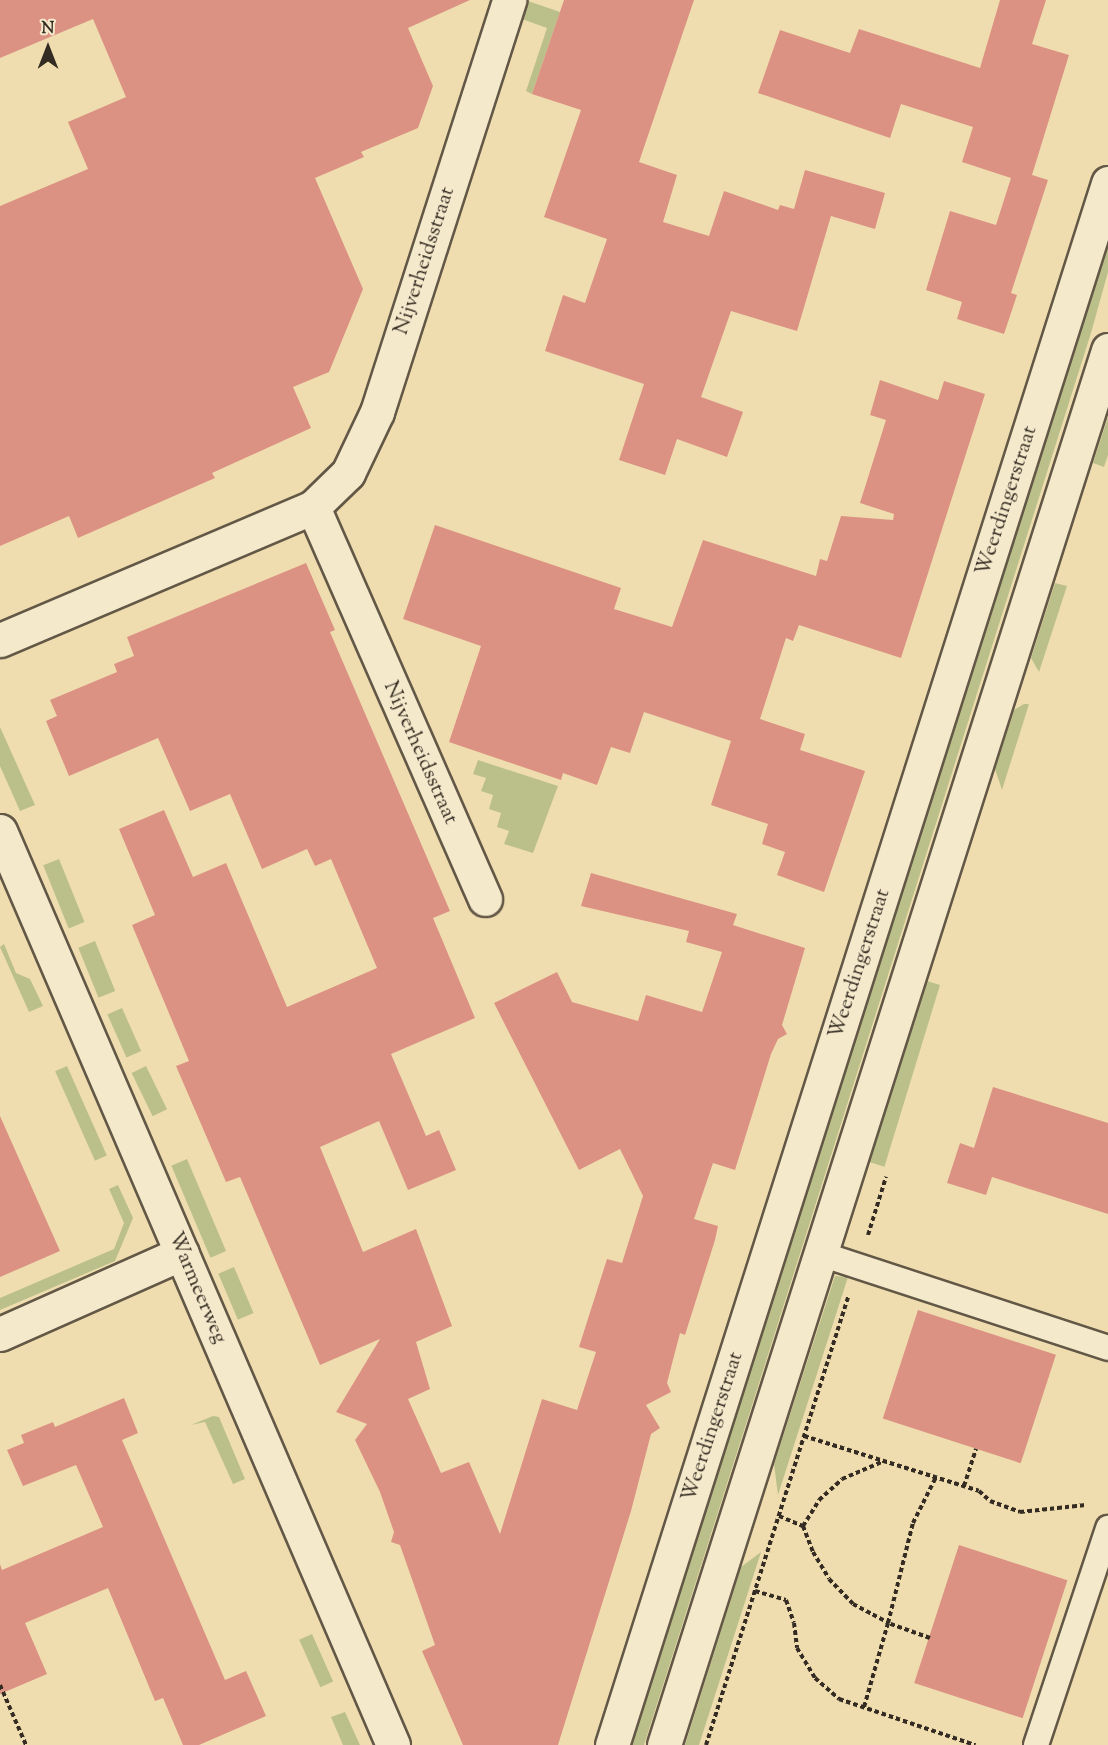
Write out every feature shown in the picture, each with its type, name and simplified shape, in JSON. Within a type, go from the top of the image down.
[{"type":"street","name":"Nijverheidsstraat","points":[[0,640],[313,507],[348,473],[376,412],[509,0]]},
{"type":"street","name":"Weerdingerstraat","points":[[612,1745],[1108,183]]},
{"type":"street","points":[[664,1745],[1108,350]]},
{"type":"street","name":"Nijverheidsstraat","points":[[313,507],[485,899]]},
{"type":"street","name":"Warmeerweg","points":[[0,831],[393,1745]]},
{"type":"street","points":[[0,1334],[182,1253]]},
{"type":"lane","points":[[821,1254],[1108,1348]]},
{"type":"lane","points":[[1036,1745],[1108,1528]]},
{"type":"path","points":[[804,1436],[964,1486],[1020,1512],[1097,1504]]},
{"type":"path","points":[[964,1486],[976,1449]]},
{"type":"path","points":[[803,1526],[819,1500],[842,1479],[884,1461]]},
{"type":"path","points":[[864,1707],[913,1524],[936,1477]]},
{"type":"path","points":[[779,1516],[803,1526],[813,1552],[829,1579],[853,1604],[888,1623],[930,1638]]},
{"type":"path","points":[[755,1591],[786,1600],[797,1648],[815,1678],[839,1700],[975,1745]]},
{"type":"path","points":[[0,1685],[26,1745]]},
{"type":"green space","points":[[528,1],[560,12],[532,94],[526,91],[547,28],[522,19]]},
{"type":"green space","points":[[1108,223],[1108,272],[1091,333],[767,1358],[644,1745],[625,1745]]},
{"type":"green space","points":[[1108,417],[1108,455],[1104,467],[1093,463]]},
{"type":"green space","points":[[1055,583],[1067,586],[1039,672],[1031,658]]},
{"type":"green space","points":[[1024,704],[1029,704],[1002,790],[995,769],[1014,710]]},
{"type":"green space","points":[[0,727],[35,805],[20,811],[0,766]]},
{"type":"green space","points":[[478,760],[558,786],[533,853],[504,844],[509,831],[497,827],[501,813],[489,809],[493,795],[481,791],[486,778],[473,774]]},
{"type":"green space","points":[[59,859],[84,922],[69,928],[43,865]]},
{"type":"green space","points":[[95,941],[115,991],[99,998],[78,948]]},
{"type":"green space","points":[[4,944],[16,973],[30,979],[43,1006],[29,1012],[0,947]]},
{"type":"green space","points":[[925,980],[940,985],[884,1167],[869,1162]]},
{"type":"green space","points":[[122,1008],[141,1051],[126,1057],[107,1015]]},
{"type":"green space","points":[[67,1066],[107,1156],[95,1161],[55,1071]]},
{"type":"green space","points":[[146,1066],[167,1109],[153,1116],[132,1073]]},
{"type":"green space","points":[[187,1159],[226,1251],[210,1258],[171,1166]]},
{"type":"green space","points":[[118,1185],[133,1218],[115,1261],[0,1310],[0,1298],[114,1249],[124,1223],[109,1189]]},
{"type":"green space","points":[[234,1267],[254,1313],[238,1320],[218,1274]]},
{"type":"green space","points":[[835,1276],[848,1277],[778,1495],[774,1464]]},
{"type":"green space","points":[[213,1416],[219,1417],[245,1479],[233,1484],[205,1422],[191,1425]]},
{"type":"green space","points":[[761,1552],[699,1745],[685,1745],[741,1567]]},
{"type":"green space","points":[[312,1634],[333,1682],[320,1687],[299,1640]]},
{"type":"green space","points":[[345,1712],[360,1745],[343,1745],[331,1717]]},
{"type":"building","points":[[0,0],[470,0],[408,28],[433,86],[418,128],[361,152],[364,157],[315,178],[363,289],[329,372],[293,387],[311,428],[212,473],[215,478],[78,538],[69,516],[0,546],[0,206],[88,169],[68,122],[126,97],[93,19],[0,58]]},
{"type":"building","points":[[564,0],[694,0],[639,162],[677,175],[663,222],[709,236],[724,191],[778,210],[780,205],[794,209],[805,170],[885,193],[875,229],[831,216],[797,331],[731,311],[701,397],[743,412],[727,457],[677,439],[665,475],[619,460],[644,384],[545,351],[563,295],[585,303],[607,239],[544,217],[581,110],[532,94]]},
{"type":"building","points":[[1000,0],[1046,0],[1032,44],[1069,55],[1032,175],[1048,180],[1011,293],[1017,295],[1004,334],[957,319],[962,302],[926,290],[950,211],[996,225],[1011,178],[962,162],[973,127],[901,104],[890,138],[758,93],[780,30],[850,53],[859,29],[980,68]]},
{"type":"building","points":[[880,380],[938,400],[944,381],[985,394],[901,658],[799,625],[793,641],[786,638],[760,719],[805,734],[800,750],[865,771],[824,892],[777,875],[785,852],[762,844],[768,824],[711,805],[731,741],[644,712],[630,753],[611,747],[597,785],[563,773],[561,780],[449,742],[481,646],[403,619],[435,525],[621,588],[614,609],[672,627],[703,540],[816,576],[820,559],[827,561],[841,516],[893,520],[894,514],[860,503],[886,420],[870,415]]},
{"type":"building","points":[[306,563],[335,630],[330,632],[450,911],[433,918],[475,1018],[391,1054],[426,1136],[439,1130],[456,1170],[408,1190],[379,1121],[320,1147],[363,1252],[416,1229],[452,1326],[416,1342],[430,1389],[408,1399],[441,1473],[469,1462],[500,1534],[542,1399],[577,1410],[596,1352],[579,1347],[607,1259],[622,1263],[643,1196],[620,1149],[579,1170],[494,1003],[557,972],[572,1002],[638,1021],[646,995],[702,1012],[722,952],[686,942],[689,931],[581,906],[591,873],[737,914],[733,925],[805,948],[782,1025],[787,1034],[778,1039],[771,1054],[735,1170],[713,1163],[694,1219],[718,1226],[715,1240],[685,1335],[680,1333],[667,1383],[671,1392],[646,1405],[660,1428],[651,1434],[631,1511],[558,1745],[463,1745],[422,1651],[435,1645],[400,1545],[391,1542],[394,1532],[380,1492],[355,1440],[367,1424],[336,1412],[380,1339],[320,1365],[240,1177],[226,1182],[176,1066],[189,1061],[132,925],[155,915],[119,829],[164,810],[193,877],[226,863],[287,1007],[377,968],[331,859],[315,866],[307,849],[262,869],[230,794],[190,811],[158,738],[69,776],[46,721],[57,716],[50,700],[117,672],[114,664],[134,656],[127,637]]},
{"type":"building","points":[[993,1087],[1108,1123],[1108,1214],[992,1177],[986,1195],[947,1183],[960,1143],[974,1148]]},
{"type":"building","points":[[0,1116],[60,1251],[0,1277]]},
{"type":"building","points":[[918,1310],[1056,1355],[1021,1463],[883,1418]]},
{"type":"building","points":[[124,1398],[138,1433],[122,1440],[225,1680],[246,1671],[266,1716],[199,1745],[183,1745],[163,1698],[155,1701],[108,1588],[25,1623],[47,1674],[0,1694],[0,1564],[2,1570],[103,1527],[76,1465],[23,1486],[7,1450],[24,1443],[21,1435],[53,1422],[55,1427]]},
{"type":"building","points":[[959,1545],[1067,1580],[1023,1718],[914,1683]]}]
